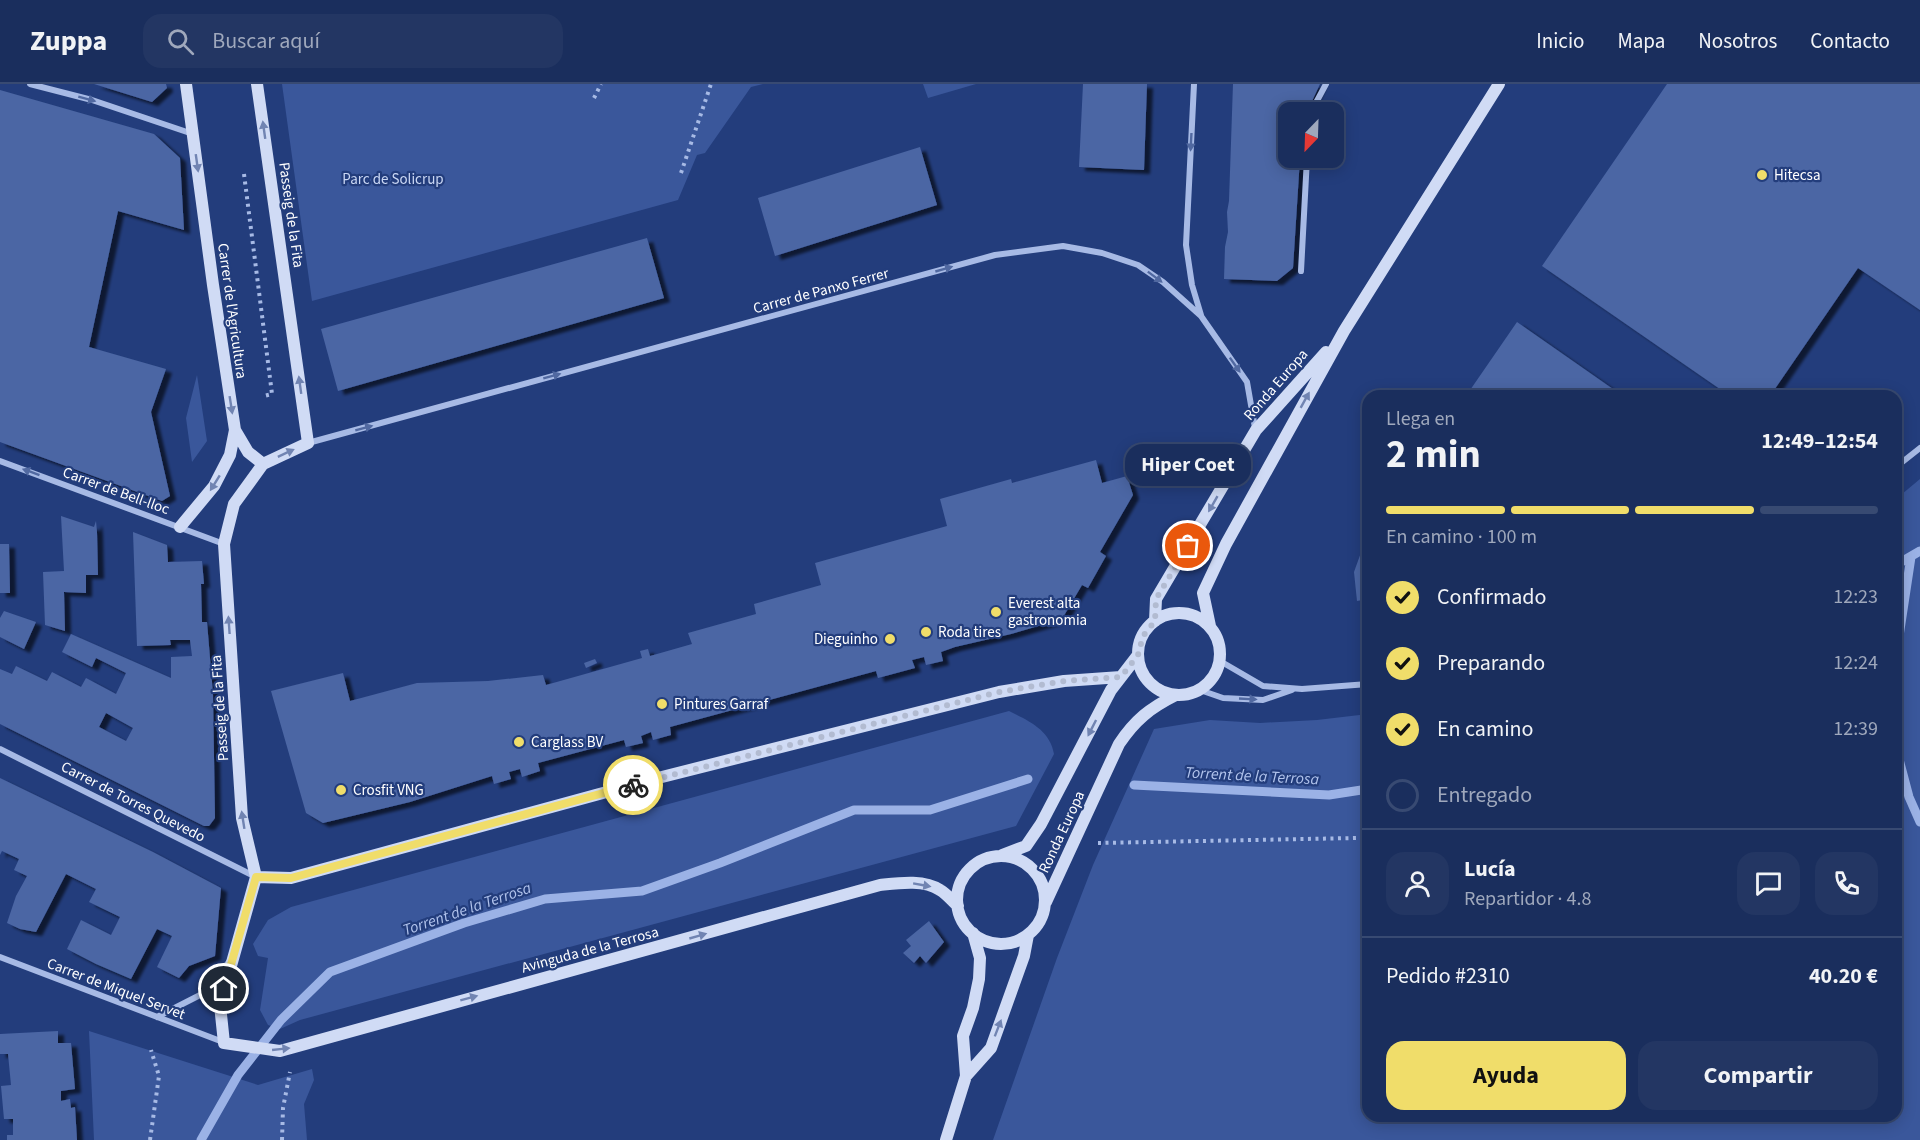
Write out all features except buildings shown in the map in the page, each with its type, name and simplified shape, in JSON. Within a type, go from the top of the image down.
[{"type":"street","points":[[30,84],[92,100],[193,135]]},
{"type":"street","name":"Carrer de l'Agricultura","points":[[180,527],[214,486],[230,455],[235,430],[186,84]]},
{"type":"street","name":"Passeig de la Fita","points":[[224,1043],[220,1005],[256,877],[242,818],[224,544],[234,504],[263,464],[308,443],[257,84]]},
{"type":"street","points":[[1194,84],[1186,245],[1192,285],[1201,316]]},
{"type":"street","points":[[1316,102],[1326,84]]},
{"type":"street","name":"Ronda Europa","points":[[1220,661],[1219,642],[1210,627],[1203,592],[1276,452],[1344,331],[1499,84]]},
{"type":"street","points":[[1301,272],[1306,168]]},
{"type":"street","name":"Carrer de Panxo Ferrer","points":[[308,443],[995,255],[1063,246],[1102,253],[1138,265],[1163,282],[1201,316],[1247,382],[1256,430]]},
{"type":"street","name":"Ronda Europa","points":[[945,1140],[966,1076],[963,1036],[980,979],[980,958],[973,933],[962,919],[958,906],[958,889],[966,873],[984,859],[1001,856],[1026,846],[1041,824],[1103,706],[1138,655],[1143,636],[1155,621],[1156,599],[1256,430],[1344,331]]},
{"type":"street","points":[[235,430],[248,452],[263,464]]},
{"type":"street","points":[[1902,462],[1920,448]]},
{"type":"street","name":"Carrer de Bell-lloc","points":[[0,461],[224,544]]},
{"type":"street","points":[[1155,621],[1166,615],[1184,613],[1200,618],[1210,627]]},
{"type":"street","points":[[1138,655],[1141,669],[1149,682],[1161,691],[1176,695]]},
{"type":"street","points":[[1200,690],[1212,680],[1220,661],[1263,686],[1296,689],[1362,684]]},
{"type":"street","points":[[256,877],[291,878],[658,778],[999,692],[1064,681],[1121,677]]},
{"type":"street","points":[[1200,690],[1223,698],[1263,700],[1296,689]]},
{"type":"street","name":"Ronda Europa","points":[[966,1076],[991,1048],[1024,956],[1028,935],[1040,921],[1045,904],[1119,744],[1131,727],[1152,707],[1176,695],[1186,695],[1200,690]]},
{"type":"street","name":"Carrer de Torres Quevedo","points":[[0,749],[256,877]]},
{"type":"street","name":"Ronda Europa","points":[[1001,856],[1021,861],[1034,870],[1042,884],[1045,904]]},
{"type":"street","name":"Avinguda de la Terrosa","points":[[224,1043],[280,1051],[880,885],[922,884],[939,889],[958,906]]},
{"type":"street","points":[[973,933],[985,941],[1000,944],[1015,942],[1028,935]]},
{"type":"street","name":"Carrer de Miquel Servet","points":[[0,957],[224,1043]]},
{"type":"street","name":"Passeig de la Fita","points":[[157,1017],[204,993],[233,957]]},
{"type":"path","points":[[594,98],[601,84]]},
{"type":"path","points":[[681,173],[711,84]]},
{"type":"path","points":[[243,166],[272,394],[264,396]]},
{"type":"path","points":[[1097,843],[1362,837]]},
{"type":"path","points":[[150,1140],[159,1076],[152,1050]]},
{"type":"path","points":[[282,1140],[283,1108],[291,1066]]},
{"type":"green space","name":"Parc de Solicrup","points":[[282,84],[763,84],[751,87],[705,153],[697,155],[678,200],[312,301]]},
{"type":"green space","points":[[923,84],[976,84],[928,98]]},
{"type":"green space","points":[[197,375],[207,441],[192,462],[186,418]]},
{"type":"green space","points":[[1920,479],[1920,1140],[993,1140],[1057,958],[1093,865],[1154,729],[1210,720],[1260,723],[1362,715],[1362,1122],[1902,1122],[1902,494]]},
{"type":"green space","points":[[1009,711],[1038,727],[1048,739],[1054,754],[1016,826],[300,1020],[280,1029],[268,1025],[260,1010],[268,958],[258,956],[253,944],[268,920],[291,907]]},
{"type":"green space","points":[[89,1031],[258,1085],[312,1069],[314,1080],[304,1104],[307,1140],[94,1140]]},
{"type":"waterway","name":"Torrent de la Terrosa","points":[[1902,562],[1920,551]]},
{"type":"waterway","points":[[1902,616],[1911,557]]},
{"type":"waterway","points":[[1902,771],[1909,797],[1920,822]]},
{"type":"waterway","name":"Torrent de la Terrosa","points":[[201,1140],[238,1075],[281,1020],[330,972],[464,923],[545,899],[642,891],[854,810],[930,810],[1028,779]]},
{"type":"waterway","name":"Torrent de la Terrosa","points":[[1134,785],[1329,795],[1362,790]]},
{"type":"way so far","points":[[633,785],[999,692],[1064,681],[1121,677],[1138,655],[1143,636],[1155,621],[1156,599],[1188,546]]},
{"type":"place","name":"Hitecsa","points":[[1762,175]]},
{"type":"place","name":"Hiper Coet","points":[[1188,546]]},
{"type":"place","name":"Everest alta gastronomia","points":[[996,612]]},
{"type":"place","name":"Roda tires","points":[[926,632]]},
{"type":"place","name":"Dieguinho","points":[[890,639]]},
{"type":"place","name":"Pintures Garraf","points":[[662,704]]},
{"type":"place","name":"Carglass BV","points":[[519,742]]},
{"type":"place","name":"Crosfit VNG","points":[[341,790]]},
{"type":"route","points":[[224,989],[256,877],[291,878],[633,785]]}]
